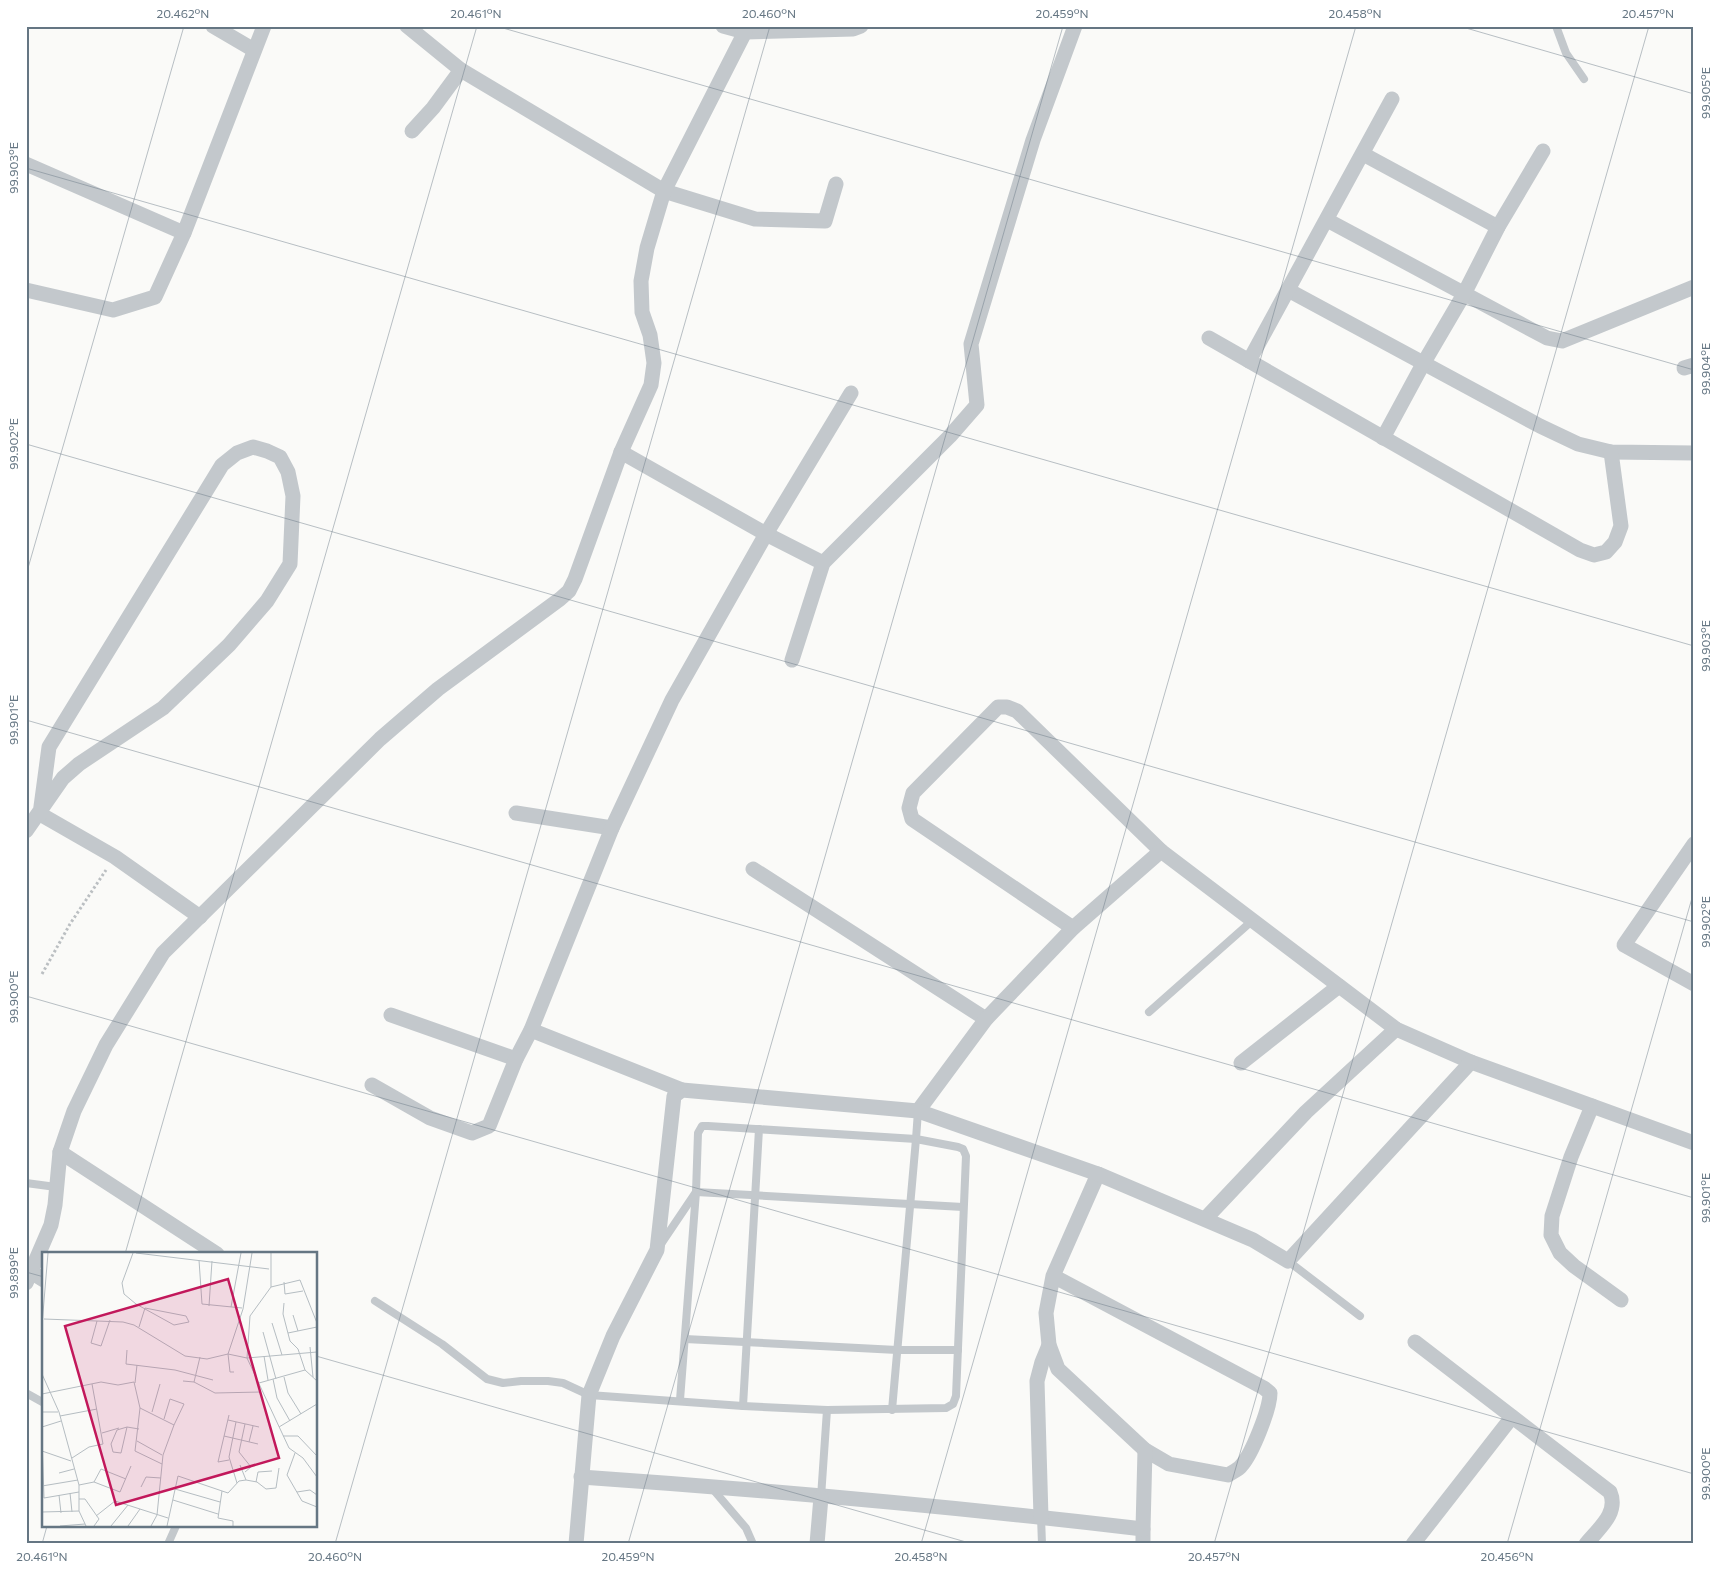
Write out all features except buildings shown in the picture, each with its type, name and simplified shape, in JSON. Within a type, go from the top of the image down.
[{"type":"street","points":[[213,26],[254,50]]},
{"type":"street","points":[[26,290],[113,310],[155,297],[184,233],[264,26]]},
{"type":"street","points":[[407,26],[461,70],[664,191],[755,219],[825,221],[836,184]]},
{"type":"street","points":[[723,26],[745,29],[853,29],[861,26]]},
{"type":"street","points":[[792,660],[823,562],[950,436],[977,405],[971,344],[1033,140],[1075,26]]},
{"type":"street","points":[[42,1280],[28,1277],[51,1225],[60,1152],[74,1111],[106,1045],[163,953],[380,739],[438,689],[560,599],[569,590],[575,579],[621,452],[651,386],[654,363],[650,335],[642,312],[641,281],[647,248],[664,191],[745,29]]},
{"type":"street","points":[[412,131],[433,108],[461,70]]},
{"type":"street","points":[[1249,361],[1392,100]]},
{"type":"street","points":[[1383,438],[1464,294],[1498,227],[1543,151]]},
{"type":"street","points":[[1363,154],[1498,227]]},
{"type":"street","points":[[26,164],[184,233]]},
{"type":"street","points":[[1327,220],[1547,338],[1562,341],[1694,287]]},
{"type":"street","points":[[1288,290],[1423,364],[1578,444],[1611,452],[1694,453]]},
{"type":"street","points":[[1209,338],[1580,550],[1594,555],[1606,552],[1615,542],[1621,526],[1611,452]]},
{"type":"street","points":[[372,1085],[430,1118],[472,1133],[490,1126],[516,1059],[531,1030],[612,828],[672,700],[766,534],[851,393]]},
{"type":"street","points":[[26,831],[40,814],[63,778],[79,764],[163,708],[229,645],[267,601],[290,564],[293,496],[288,472],[280,457],[253,447],[237,453],[222,465],[49,747],[40,814]]},
{"type":"street","points":[[621,452],[766,534],[823,562]]},
{"type":"street","points":[[1073,928],[912,819],[909,808],[913,793],[998,707],[1007,707],[1017,711],[1162,851],[1396,1029],[1471,1062],[1694,1143]]},
{"type":"street","points":[[516,813],[612,828]]},
{"type":"street","points":[[40,814],[115,857],[200,917]]},
{"type":"street","points":[[1694,844],[1624,945],[1694,984]]},
{"type":"street","points":[[918,1111],[986,1018],[1073,928],[1162,851]]},
{"type":"street","points":[[753,870],[986,1018]]},
{"type":"street","points":[[1241,1063],[1339,986]]},
{"type":"street","points":[[391,1016],[516,1059]]},
{"type":"street","points":[[1205,1219],[1306,1112],[1396,1029]]},
{"type":"street","points":[[531,1030],[682,1090],[918,1111],[1098,1174],[1253,1240],[1288,1261],[1471,1062]]},
{"type":"street","points":[[576,1544],[590,1395],[613,1336],[658,1250],[674,1096],[682,1090]]},
{"type":"street","points":[[1592,1106],[1571,1157],[1552,1216],[1551,1235],[1560,1253],[1574,1266],[1621,1300]]},
{"type":"street","points":[[60,1152],[214,1252]]},
{"type":"street","points":[[1053,1276],[1264,1388],[1270,1393],[1270,1403],[1250,1452],[1241,1467],[1228,1475],[1169,1464],[1145,1450],[1058,1369],[1049,1345],[1046,1313],[1053,1276],[1098,1174]]},
{"type":"street","points":[[1415,1342],[1610,1492],[1614,1500],[1612,1511],[1586,1544]]},
{"type":"street","points":[[1041,1517],[1038,1382],[1042,1362],[1049,1345]]},
{"type":"street","points":[[1413,1544],[1512,1417]]},
{"type":"street","points":[[581,1477],[710,1486],[1041,1517],[1143,1536],[1145,1450]]},
{"type":"street","points":[[817,1544],[821,1497]]},
{"type":"lane","points":[[1556,26],[1566,53],[1584,79]]},
{"type":"lane","points":[[1149,1012],[1253,920]]},
{"type":"lane","points":[[892,1410],[918,1111]]},
{"type":"lane","points":[[375,1301],[442,1344],[487,1379],[502,1383],[521,1381],[563,1383],[590,1395],[743,1406],[827,1410],[946,1408],[953,1404],[956,1396],[965,1152],[958,1147],[916,1139],[702,1126],[698,1133],[696,1192],[680,1400]]},
{"type":"lane","points":[[743,1406],[759,1129]]},
{"type":"lane","points":[[26,1182],[56,1187]]},
{"type":"lane","points":[[658,1250],[696,1192]]},
{"type":"lane","points":[[696,1192],[963,1208]]},
{"type":"lane","points":[[1288,1261],[1360,1316]]},
{"type":"lane","points":[[684,1339],[897,1350],[958,1350]]},
{"type":"lane","points":[[26,1393],[42,1402]]},
{"type":"lane","points":[[821,1497],[827,1410]]},
{"type":"lane","points":[[710,1486],[746,1528],[754,1544]]},
{"type":"lane","points":[[1041,1517],[1042,1544]]},
{"type":"lane","points":[[168,1544],[175,1528]]},
{"type":"path","points":[[42,974],[70,924],[115,857]]}]
